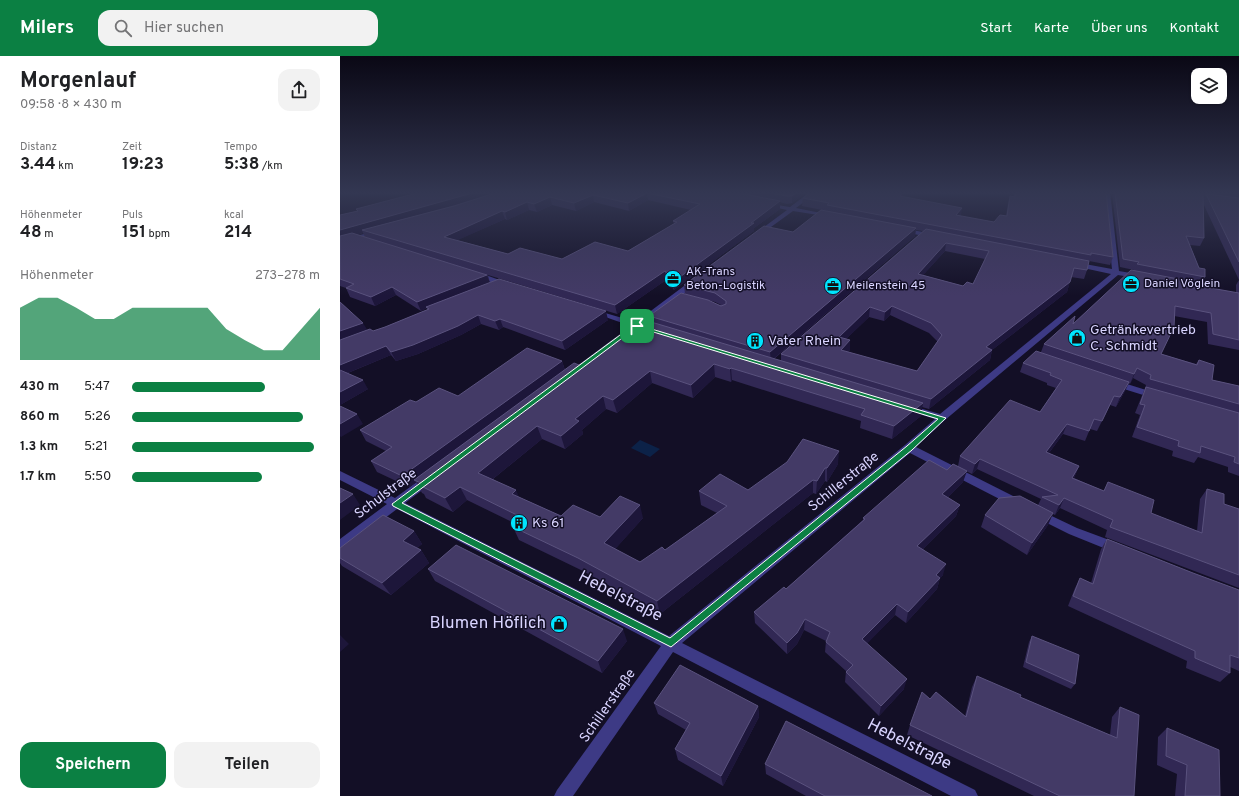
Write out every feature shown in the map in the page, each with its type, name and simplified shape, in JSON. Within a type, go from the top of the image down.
[{"type":"street","points":[[749,241],[768,227]]},
{"type":"street","points":[[1111,227],[1116,272]]},
{"type":"street","points":[[892,228],[920,236],[938,237]]},
{"type":"street","points":[[340,242],[385,230]]},
{"type":"street","points":[[354,238],[369,243]]},
{"type":"street","points":[[1070,263],[1147,278]]},
{"type":"street","points":[[465,272],[517,288]]},
{"type":"street","name":"Schillerstraße","points":[[564,796],[671,643],[909,448],[942,418],[1116,272]]},
{"type":"street","points":[[624,335],[701,277]]},
{"type":"street","points":[[487,289],[502,283]]},
{"type":"street","points":[[584,309],[652,330]]},
{"type":"street","points":[[1022,352],[1035,357]]},
{"type":"street","points":[[1107,381],[1165,399]]},
{"type":"street","points":[[898,405],[942,418]]},
{"type":"street","points":[[909,448],[1073,531],[1125,552]]},
{"type":"street","name":"Hebelstraße","points":[[340,475],[969,796]]},
{"type":"street","name":"Schulstraße","points":[[340,546],[434,476]]},
{"type":"water","points":[[640,440],[660,449],[650,457],[631,448]]},
{"type":"building","points":[[340,227],[352,227],[340,230]]},
{"type":"building","points":[[375,227],[467,227],[444,237],[508,254],[520,248],[562,259],[595,242],[628,251],[669,227],[749,227],[673,282],[665,271],[615,305],[362,230]]},
{"type":"building","points":[[763,227],[793,232],[800,227],[908,227],[916,228],[770,352],[649,316],[681,293],[708,300],[721,306],[726,304],[726,301],[715,293],[684,285]]},
{"type":"building","points":[[941,227],[1110,227],[1113,257],[1091,253],[1091,255]]},
{"type":"building","points":[[1119,227],[1204,227],[1204,238],[1186,236],[1199,268],[1205,269],[1205,277],[1137,264],[1139,262],[1123,259]]},
{"type":"building","points":[[1222,227],[1239,227],[1239,262]]},
{"type":"building","points":[[926,229],[1089,261],[1087,270],[1074,268],[1070,282],[986,347],[992,350],[931,399],[781,354]],"holes":[[[946,243],[989,251],[973,284],[967,282],[963,286],[918,274]],[[892,306],[931,323],[942,335],[917,371],[841,350],[850,340],[839,337],[870,307],[885,312]]]},
{"type":"building","points":[[352,233],[487,275],[417,302],[392,287],[371,297],[346,288],[354,284],[340,279],[340,236]]},
{"type":"building","points":[[1131,270],[1205,284],[1205,287],[1239,293],[1239,340],[1213,334],[1211,313],[1175,306],[1174,327],[1161,354],[1197,365],[1199,360],[1214,365],[1212,380],[1239,386],[1239,404],[1150,379],[1151,375],[1137,368],[1134,374],[1044,344],[1075,316],[1073,324]]},
{"type":"building","points":[[499,279],[606,311],[562,341],[500,319],[495,321],[478,315],[458,326],[413,345],[391,352],[386,346],[340,365],[340,340],[370,329],[373,331],[385,327],[429,309],[426,307]]},
{"type":"building","points":[[340,302],[363,323],[340,331]]},
{"type":"building","points":[[641,319],[923,403],[894,426],[861,415],[865,409],[714,364],[691,385],[650,371],[613,400],[603,396],[575,419],[579,421],[561,436],[537,426],[478,473],[516,490],[512,494],[561,516],[573,505],[600,517],[620,496],[640,505],[604,543],[640,562],[662,547],[665,550],[727,506],[699,491],[720,474],[748,490],[787,462],[803,439],[839,451],[827,468],[825,468],[817,481],[813,480],[657,601],[578,558],[513,527],[523,518],[460,487],[445,498],[419,485],[421,483],[414,480],[574,363],[579,365]]},
{"type":"building","points":[[527,348],[562,361],[402,476],[371,461],[392,447],[360,430],[410,400],[416,402],[439,388],[458,396]]},
{"type":"building","points":[[1036,351],[1129,382],[1120,397],[1114,396],[1102,421],[1094,419],[1089,431],[1067,424],[1046,452],[1079,466],[1072,478],[1104,491],[1108,482],[1154,500],[1151,513],[1202,533],[1207,489],[1224,494],[1224,504],[1239,509],[1239,575],[1110,527],[1113,520],[1064,498],[1059,505],[1042,497],[1058,495],[980,459],[975,464],[960,456],[1010,400],[1040,412],[1062,380],[1050,375],[1051,373],[1023,363]]},
{"type":"building","points":[[340,370],[363,380],[340,392]]},
{"type":"building","points":[[1146,387],[1239,413],[1239,464],[1234,462],[1235,457],[1201,446],[1200,453],[1178,446],[1179,441],[1137,427],[1145,405],[1140,404]]},
{"type":"building","points":[[340,406],[357,414],[340,424]]},
{"type":"building","points":[[929,460],[947,470],[953,464],[967,471],[942,494],[960,505],[917,546],[946,564],[936,575],[940,578],[908,612],[897,604],[862,639],[907,679],[881,706],[846,672],[853,665],[826,642],[830,632],[805,619],[797,633],[787,643],[754,612],[784,587],[786,589]]},
{"type":"building","points":[[340,488],[353,494],[340,503]]},
{"type":"building","points":[[1020,496],[1053,513],[1032,543],[985,515],[999,498]]},
{"type":"building","points":[[383,515],[414,531],[403,541],[421,550],[382,583],[340,558],[340,548]]},
{"type":"building","points":[[1107,539],[1239,590],[1239,658],[1230,655],[1230,673],[1195,658],[1195,651],[1073,596],[1080,578],[1093,584]]},
{"type":"building","points":[[456,545],[623,629],[598,661],[428,569]]},
{"type":"building","points":[[1032,636],[1079,655],[1075,684],[1026,662]]},
{"type":"building","points":[[680,665],[758,706],[721,776],[675,749],[690,723],[654,703]]},
{"type":"building","points":[[977,676],[1021,695],[1020,697],[1117,738],[1120,707],[1139,715],[1134,796],[1060,796],[910,725],[922,692],[930,699],[936,692],[966,717]]},
{"type":"building","points":[[786,721],[932,796],[825,796],[765,764]]},
{"type":"building","points":[[1167,728],[1219,750],[1220,796],[1185,796],[1187,765],[1166,756]]},
{"type":"place","name":"AK-Trans Beton-Logistik","points":[[673,279]]},
{"type":"place","name":"Daniel Vöglein","points":[[1131,284]]},
{"type":"place","name":"Meilenstein 45","points":[[833,286]]},
{"type":"place","name":"Getränkevertrieb C. Schmidt","points":[[1077,338]]},
{"type":"place","name":"Vater Rhein","points":[[755,341]]},
{"type":"place","name":"Ks 61","points":[[519,523]]},
{"type":"place","name":"Blumen Höflich","points":[[559,624]]},
{"type":"route","points":[[637,326],[942,418],[909,448],[671,643],[396,504],[637,326]]}]
